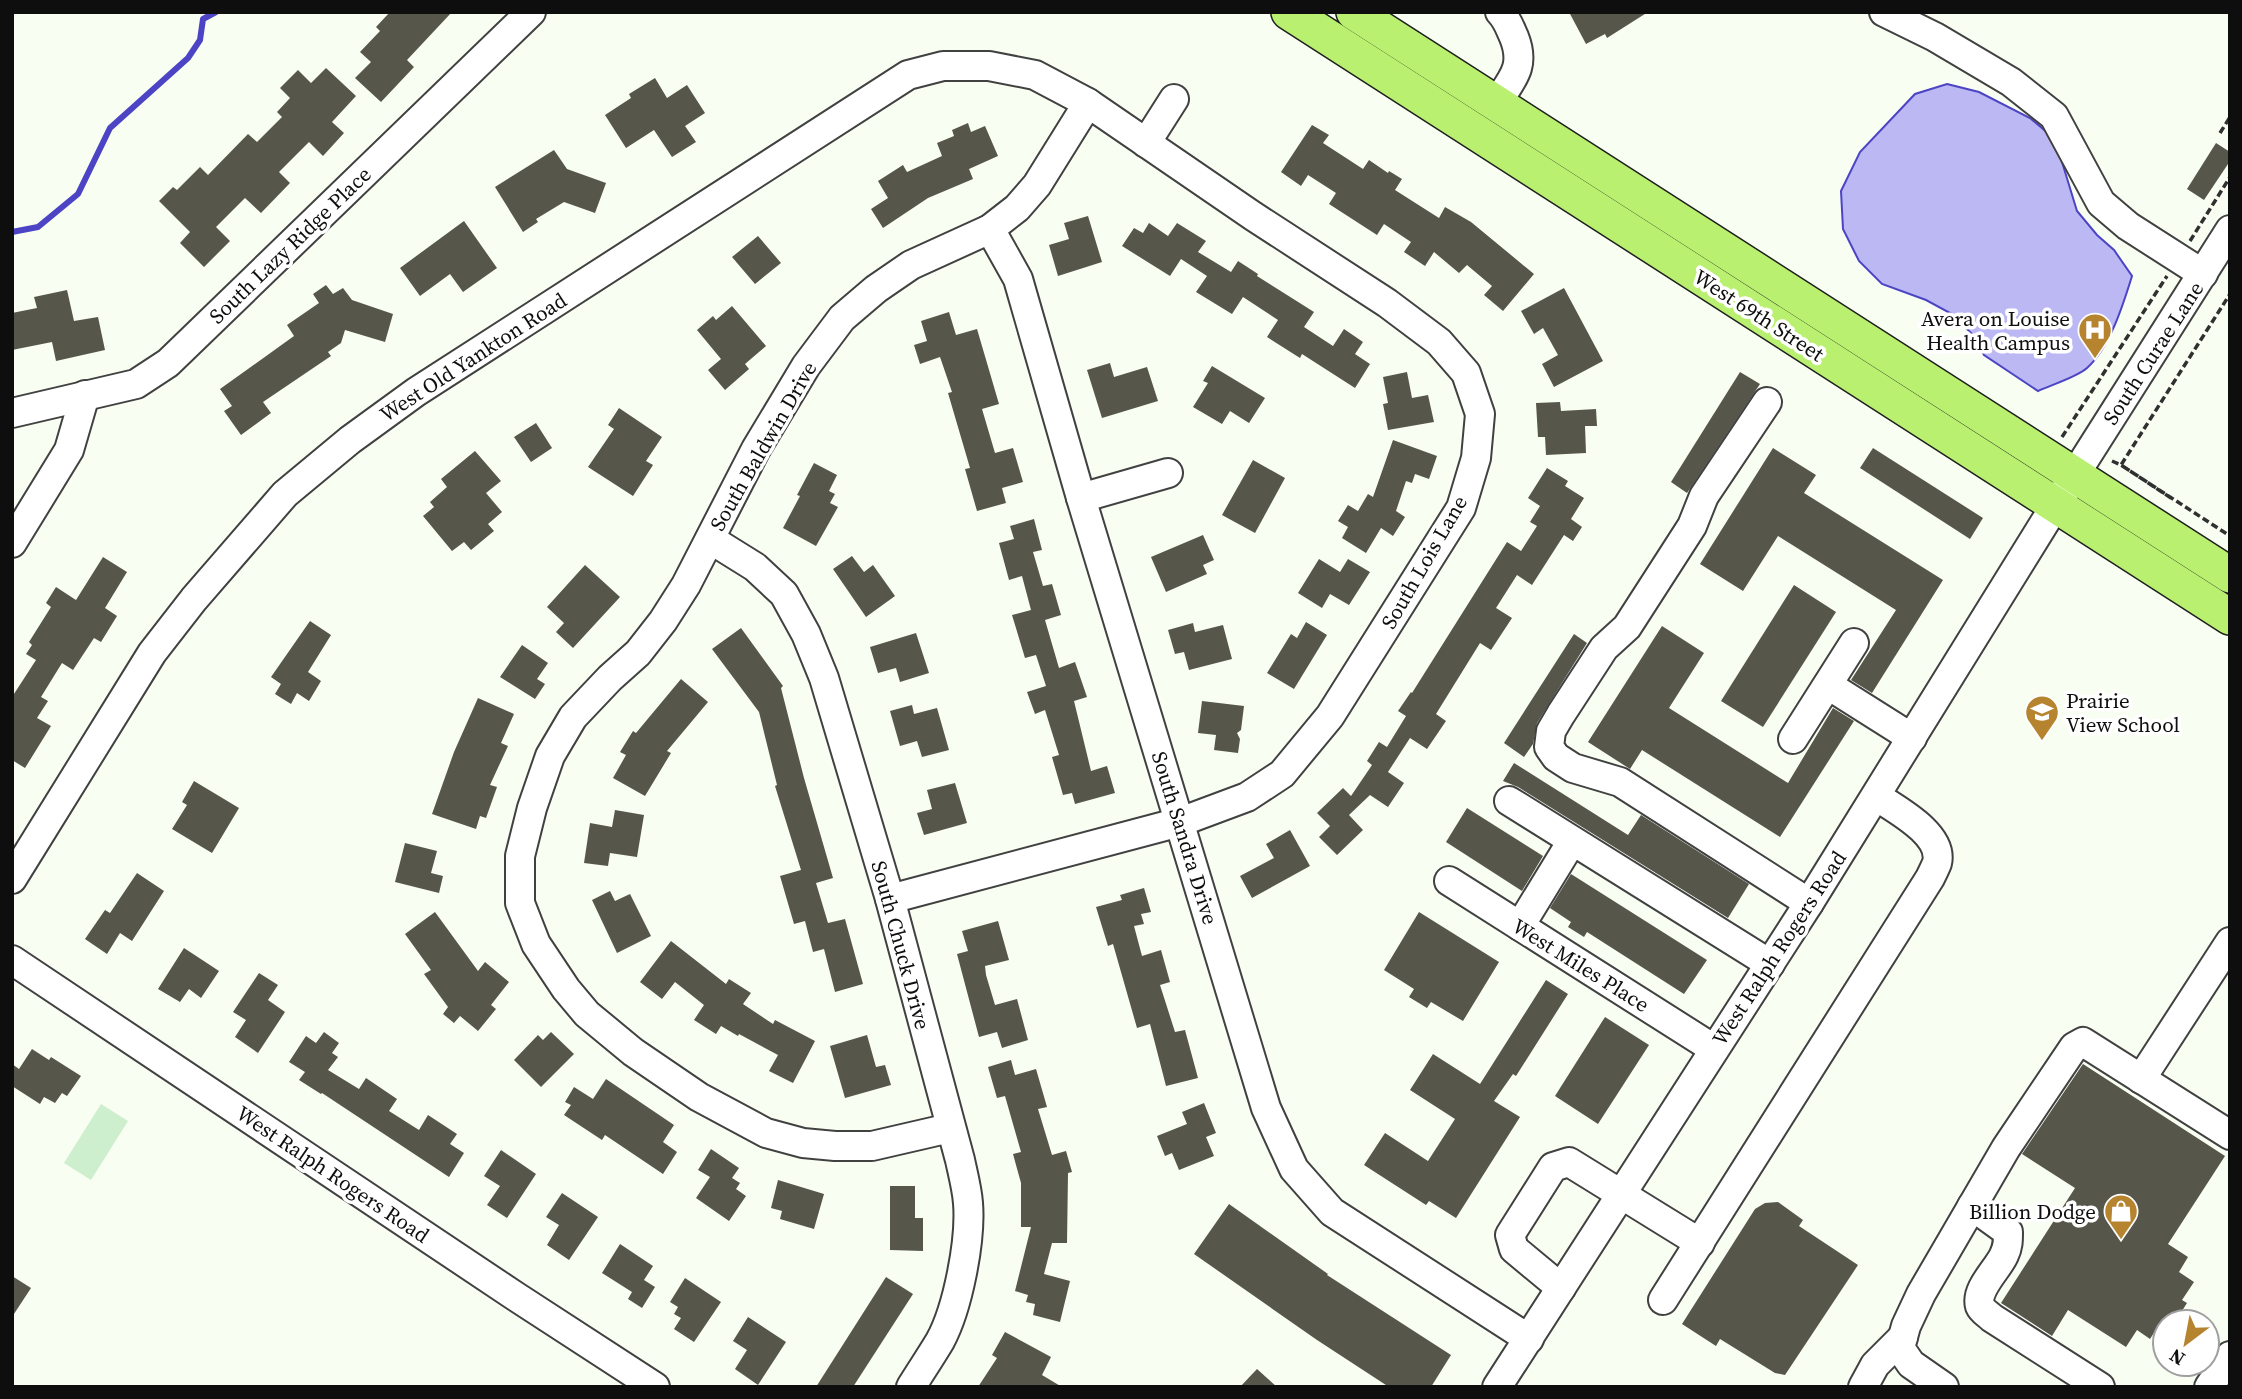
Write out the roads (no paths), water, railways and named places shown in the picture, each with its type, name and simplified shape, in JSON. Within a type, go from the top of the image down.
[{"type":"main road","name":"West 69th Street","points":[[1289,12],[2230,617]]},
{"type":"main road","name":"West 69th Street","points":[[1354,12],[1496,104],[2082,464],[2230,575]]},
{"type":"street","name":"South Lazy Ridge Place","points":[[12,413],[136,384],[167,363],[531,12]]},
{"type":"street","points":[[1496,104],[1520,68],[1518,49],[1506,17],[1500,12]]},
{"type":"street","points":[[1884,12],[1935,37],[2011,82],[2054,116],[2101,203],[2128,226],[2203,274]]},
{"type":"street","name":"West Old Yankton Road","points":[[12,879],[152,653],[194,599],[285,495],[349,440],[405,400],[908,75],[943,66],[989,66],[1035,75],[1088,103]]},
{"type":"street","points":[[1146,143],[1174,99]]},
{"type":"street","name":"South Lois Lane","points":[[890,899],[1180,822],[1247,797],[1282,774],[1330,716],[1461,508],[1476,458],[1480,414],[1466,373],[1439,342],[1387,303],[1088,103]]},
{"type":"street","name":"South Baldwin Drive","points":[[950,1128],[872,1146],[803,1143],[766,1133],[699,1097],[633,1052],[587,1014],[566,989],[536,944],[520,903],[520,856],[532,808],[550,756],[573,717],[638,653],[663,621],[686,585],[756,449],[806,366],[842,318],[876,289],[911,265],[990,229],[1017,208],[1037,186],[1088,103]]},
{"type":"street","name":"South Sandra Drive","points":[[990,229],[1018,279],[1081,498],[1266,1108],[1294,1169],[1332,1212],[1529,1339]]},
{"type":"street","name":"South Curae Lane","points":[[2055,506],[2230,230]]},
{"type":"street","points":[[12,542],[69,450],[85,396]]},
{"type":"street","points":[[1767,402],[1711,486],[1692,526],[1627,627],[1604,648],[1561,714],[1551,731],[1549,747],[1556,757],[1573,768],[1620,782],[1810,903]]},
{"type":"street","points":[[1081,498],[1168,472]]},
{"type":"street","name":"West Ralph Rogers Road","points":[[1497,1387],[1810,903],[2055,506]]},
{"type":"street","name":"South Chuck Drive","points":[[710,539],[755,567],[784,594],[806,634],[824,678],[890,899],[960,1160],[968,1203],[966,1244],[951,1316],[941,1339],[911,1387]]},
{"type":"street","points":[[1793,739],[1854,643]]},
{"type":"street","points":[[1828,685],[1912,738]]},
{"type":"street","points":[[1663,1300],[1930,878],[1938,861],[1934,842],[1923,829],[1876,796]]},
{"type":"street","points":[[1509,801],[1770,964]]},
{"type":"street","points":[[1520,926],[1572,841]]},
{"type":"street","name":"West Miles Place","points":[[1449,881],[1714,1049]]},
{"type":"street","points":[[2141,1079],[2230,942]]},
{"type":"street","name":"West Ralph Rogers Road","points":[[12,960],[655,1387]]},
{"type":"street","points":[[1944,1387],[1911,1364],[1900,1348],[1903,1337],[1921,1294],[1972,1206],[2074,1046],[2083,1042],[2230,1135]]},
{"type":"street","points":[[1561,1288],[1514,1249],[1510,1235],[1553,1167],[1569,1162],[1700,1242]]},
{"type":"street","points":[[1972,1206],[2008,1232],[2004,1256],[1982,1292],[1979,1301],[1981,1309],[2099,1387]]},
{"type":"street","points":[[1863,1387],[1875,1364],[1903,1337]]},
{"type":"street","points":[[2209,1387],[2230,1356]]},
{"type":"water","points":[[1947,84],[1979,92],[2030,118],[2055,139],[2077,211],[2114,250],[2132,276],[2115,325],[2095,359],[2077,375],[2038,391],[1984,355],[1972,334],[1952,314],[1926,300],[1882,284],[1859,261],[1843,229],[1841,191],[1860,152],[1915,94]]},
{"type":"waterway","points":[[12,232],[38,227],[78,194],[110,128],[188,58],[200,40],[203,19],[216,12]]},
{"type":"place","name":"Avera on Louise Health Campus","points":[[2095,360]]},
{"type":"place","name":"Prairie View School","points":[[2042,742]]},
{"type":"place","name":"Billion Dodge","points":[[2121,1241]]}]
